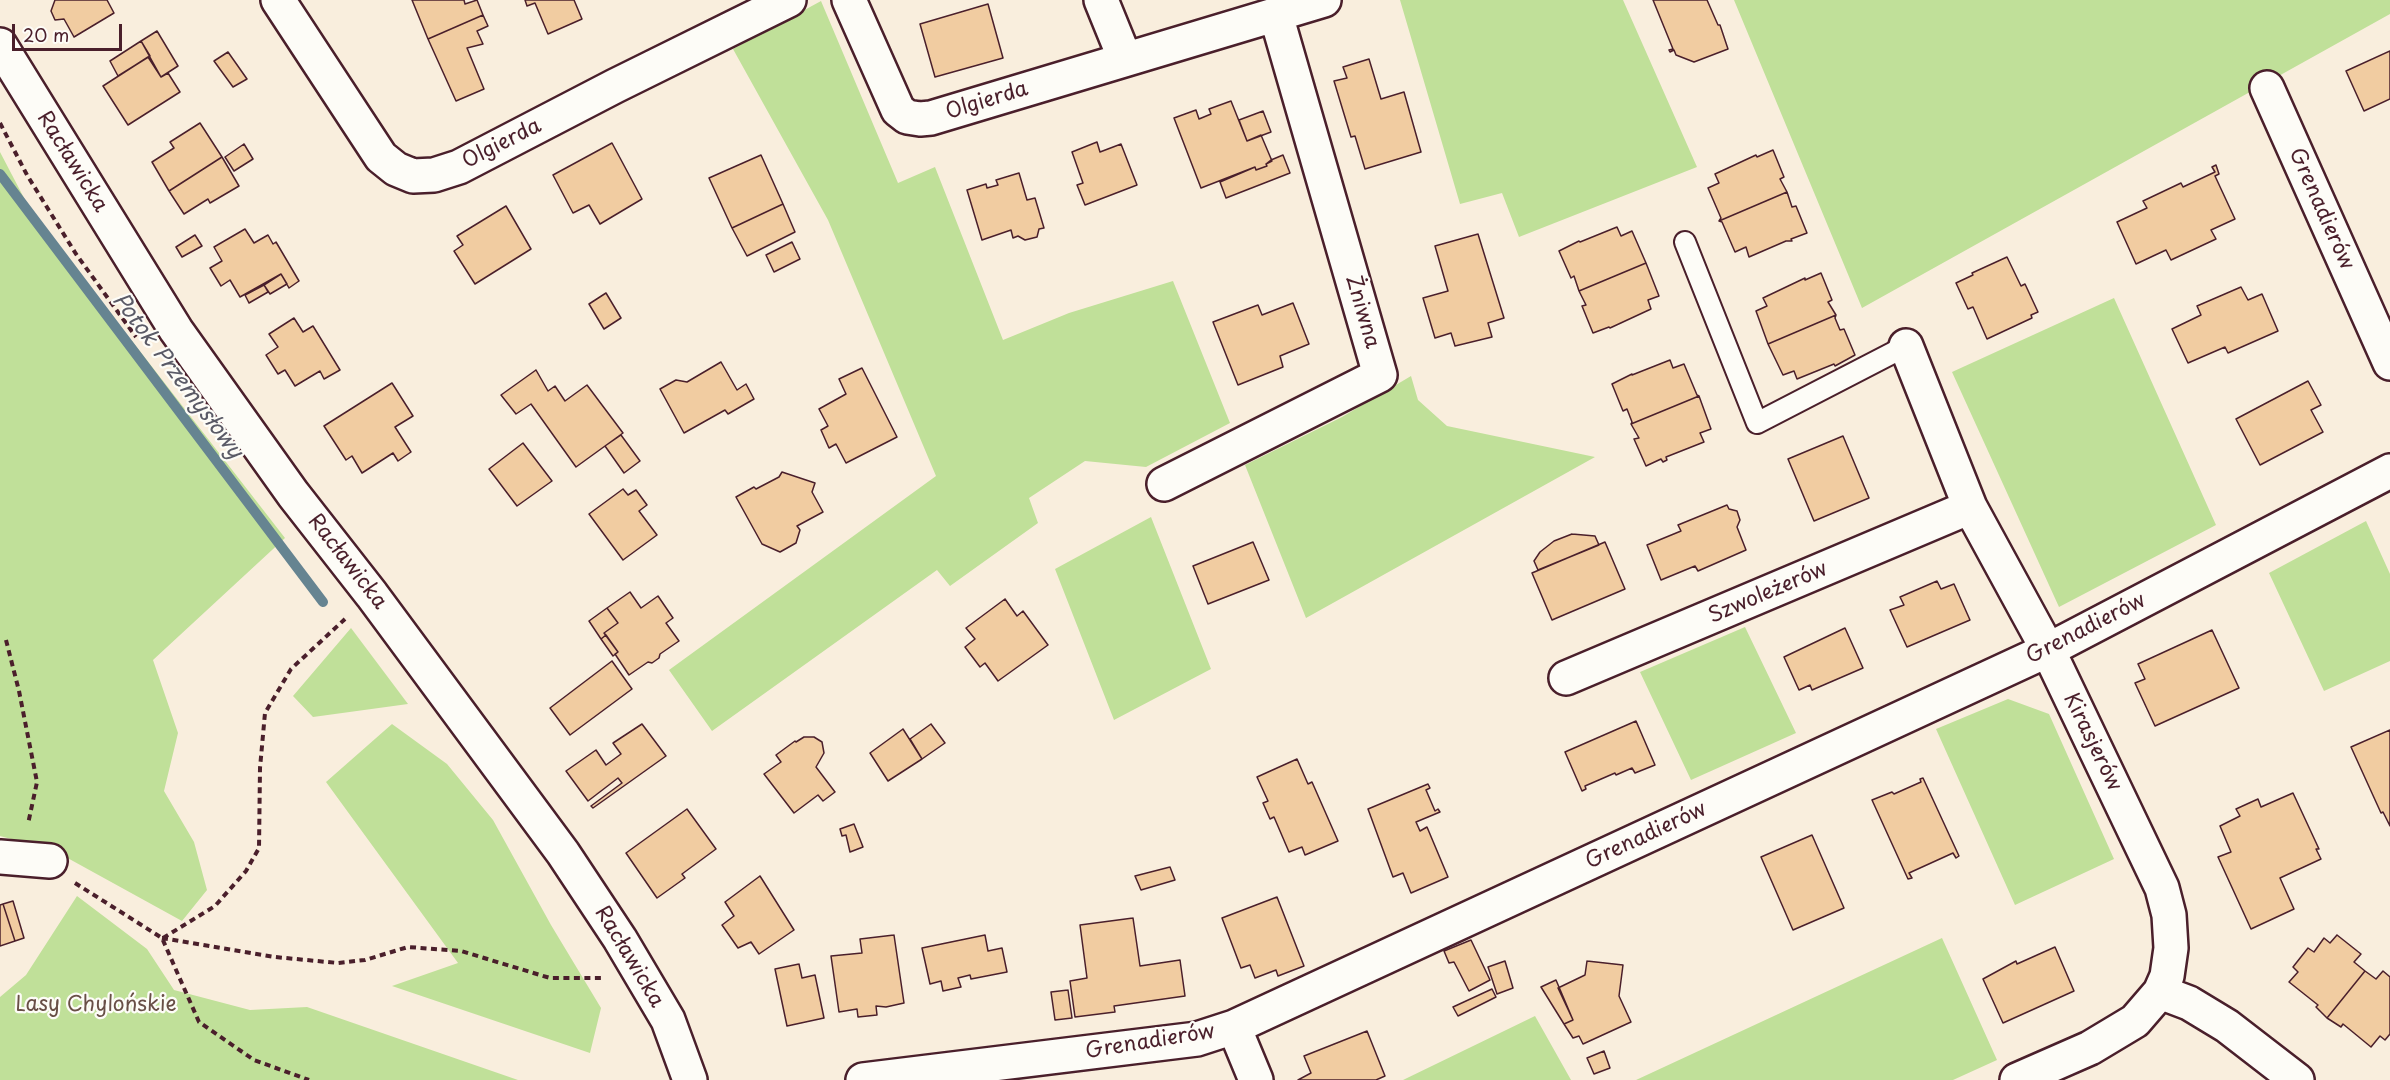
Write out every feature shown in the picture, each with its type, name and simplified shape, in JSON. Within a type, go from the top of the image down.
[{"type":"street","name":"Olgierda","points":[[279,0],[381,157],[396,170],[413,176],[434,175],[459,167],[615,86],[789,0]]},
{"type":"street","name":"Olgierda","points":[[849,0],[898,110],[908,117],[931,118],[1125,59]]},
{"type":"street","points":[[1101,0],[1125,59],[1324,0]]},
{"type":"street","name":"Żniwna","points":[[1164,484],[1380,375],[1276,15]]},
{"type":"street","name":"Racławicka","points":[[0,45],[176,330],[293,494],[372,595],[563,853],[620,939],[668,1020],[690,1080]]},
{"type":"street","name":"Grenadierów","points":[[2268,88],[2390,363]]},
{"type":"street","name":"Kirasjerów","points":[[1906,346],[1970,507],[2048,650],[2162,888],[2169,915],[2171,948],[2167,976],[2160,992],[2135,1021],[2090,1048],[2017,1080]]},
{"type":"street","name":"Grenadierów","points":[[863,1080],[1197,1039],[1234,1027],[2048,650],[2390,471]]},
{"type":"street","name":"Szwoleżerów","points":[[1566,678],[1970,507]]},
{"type":"street","points":[[4,857],[50,861]]},
{"type":"street","points":[[2160,992],[2189,1003],[2227,1026],[2297,1080]]},
{"type":"street","points":[[1234,1027],[1256,1080]]},
{"type":"lane","points":[[1685,242],[1757,423],[1906,346]]},
{"type":"path","points":[[162,938],[215,906],[246,871],[259,848],[260,768],[265,713],[291,669],[372,595]]},
{"type":"path","points":[[4,857],[28,824],[37,782],[19,691],[6,640]]},
{"type":"path","points":[[50,861],[58,871],[162,938],[275,957],[338,963],[364,960],[408,947],[461,951],[550,978],[604,978],[641,974]]},
{"type":"path","points":[[162,938],[199,1022],[254,1060],[309,1080]]},
{"type":"green space","points":[[1400,0],[1623,0],[1697,167],[1519,237],[1502,193],[1460,204]]},
{"type":"green space","points":[[1734,0],[2390,0],[2390,14],[1862,308]]},
{"type":"green space","points":[[821,1],[898,183],[935,167],[1003,340],[1069,313],[1173,281],[1230,423],[1146,467],[1085,461],[1029,498],[1038,523],[950,586],[937,570],[712,731],[669,670],[936,476],[828,220],[733,49]]},
{"type":"green space","points":[[0,152],[46,240],[127,344],[132,341],[285,538],[153,660],[178,733],[164,791],[194,842],[207,890],[182,921],[53,850],[0,836]]},
{"type":"green space","points":[[2114,298],[2216,525],[2059,607],[1952,372]]},
{"type":"green space","points":[[1411,376],[1418,400],[1447,426],[1595,457],[1306,618],[1245,465],[1342,417]]},
{"type":"green space","points":[[1151,517],[1211,669],[1114,720],[1055,569]]},
{"type":"green space","points":[[2366,521],[2390,574],[2390,661],[2324,691],[2269,573]]},
{"type":"green space","points":[[1745,627],[1796,733],[1691,780],[1640,672]]},
{"type":"green space","points":[[351,628],[408,704],[313,717],[293,696]]},
{"type":"green space","points":[[2008,699],[2049,714],[2114,859],[2015,905],[1936,729]]},
{"type":"green space","points":[[392,724],[447,764],[493,820],[551,925],[601,1008],[590,1053],[392,986],[458,963],[326,782]]},
{"type":"green space","name":"Lasy Chylońskie","points":[[77,896],[147,949],[174,990],[250,1010],[307,1007],[518,1080],[0,1080],[0,997],[26,975]]},
{"type":"green space","points":[[1942,938],[1997,1060],[1953,1080],[1636,1080]]},
{"type":"green space","points":[[1535,1016],[1571,1080],[1403,1080]]},
{"type":"building","points":[[55,0],[107,0],[114,13],[74,37],[64,19],[55,20],[51,11]]},
{"type":"building","points":[[412,0],[464,0],[465,4],[477,0],[483,15],[428,39]]},
{"type":"building","points":[[525,0],[574,0],[582,19],[548,34],[535,3],[527,6]]},
{"type":"building","points":[[1653,0],[1707,0],[1720,25],[1728,49],[1694,62],[1676,55],[1674,50],[1670,52],[1669,50],[1673,49]]},
{"type":"building","points":[[988,4],[1003,58],[935,77],[920,24]]},
{"type":"building","points":[[483,15],[488,26],[477,31],[483,44],[467,48],[484,89],[456,101],[428,39]]},
{"type":"building","points":[[157,31],[178,66],[161,77],[141,41]]},
{"type":"building","points":[[141,41],[150,56],[118,76],[110,61]]},
{"type":"building","points":[[2390,51],[2390,99],[2364,111],[2346,71]]},
{"type":"building","points":[[228,52],[247,79],[233,87],[214,61]]},
{"type":"building","points":[[148,57],[161,77],[168,73],[180,92],[128,125],[103,86]]},
{"type":"building","points":[[1369,59],[1381,99],[1404,92],[1421,152],[1365,169],[1355,136],[1351,137],[1334,81],[1347,78],[1343,67]]},
{"type":"building","points":[[1231,101],[1247,141],[1261,135],[1272,161],[1266,164],[1267,166],[1256,170],[1255,167],[1201,188],[1174,118],[1196,110],[1199,119],[1211,114],[1209,109]]},
{"type":"building","points":[[1263,111],[1271,132],[1247,141],[1239,120]]},
{"type":"building","points":[[200,123],[222,157],[169,191],[152,162],[174,148],[170,142]]},
{"type":"building","points":[[1097,142],[1100,152],[1121,144],[1137,185],[1085,205],[1077,185],[1083,183],[1072,152]]},
{"type":"building","points":[[612,143],[642,199],[600,224],[589,205],[573,213],[553,175]]},
{"type":"building","points":[[244,144],[253,159],[234,171],[225,157]]},
{"type":"building","points":[[1773,150],[1784,177],[1780,179],[1787,192],[1719,221],[1721,218],[1708,188],[1719,183],[1715,174],[1756,155],[1757,157]]},
{"type":"building","points":[[761,155],[783,204],[732,228],[709,178]]},
{"type":"building","points":[[1283,155],[1290,173],[1226,198],[1220,182],[1255,167],[1256,170],[1267,166],[1266,164],[1271,160]]},
{"type":"building","points":[[222,157],[239,186],[210,203],[208,199],[184,214],[169,191]]},
{"type":"building","points":[[2216,165],[2219,174],[2215,176],[2235,219],[2211,230],[2216,239],[2171,260],[2166,250],[2136,264],[2117,222],[2147,208],[2143,201],[2181,183],[2183,187],[2215,172],[2212,167]]},
{"type":"building","points":[[1019,173],[1027,200],[1035,198],[1044,228],[1039,229],[1037,237],[1025,240],[1018,236],[1013,238],[1011,230],[982,240],[967,190],[986,184],[987,188],[998,185],[996,180]]},
{"type":"building","points":[[1787,192],[1792,207],[1796,206],[1807,233],[1749,257],[1746,247],[1735,252],[1722,222],[1719,221]]},
{"type":"building","points":[[783,204],[795,232],[747,256],[732,228]]},
{"type":"building","points":[[506,206],[531,249],[475,284],[454,251],[463,245],[457,236]]},
{"type":"building","points":[[1617,227],[1621,236],[1632,231],[1646,263],[1579,291],[1574,276],[1571,278],[1559,251]]},
{"type":"building","points":[[245,229],[254,243],[268,235],[273,244],[276,242],[299,281],[289,288],[281,274],[240,297],[230,280],[221,286],[210,268],[222,261],[214,247]]},
{"type":"building","points":[[1478,234],[1504,318],[1488,323],[1492,337],[1455,346],[1451,333],[1435,338],[1423,298],[1448,291],[1435,246]]},
{"type":"building","points":[[195,235],[202,246],[182,257],[176,247]]},
{"type":"building","points":[[792,242],[800,259],[774,272],[766,255]]},
{"type":"building","points":[[2007,257],[2021,286],[2025,284],[2038,312],[2031,315],[2032,318],[1987,339],[1973,307],[1968,309],[1956,283]]},
{"type":"building","points":[[1646,263],[1659,296],[1648,300],[1651,309],[1610,328],[1593,333],[1582,306],[1586,305],[1579,291]]},
{"type":"building","points":[[1821,273],[1832,300],[1828,302],[1836,315],[1768,344],[1756,311],[1767,306],[1763,298]]},
{"type":"building","points":[[281,274],[287,284],[270,294],[264,285]]},
{"type":"building","points":[[264,285],[268,292],[249,303],[245,295]]},
{"type":"building","points":[[2241,287],[2248,300],[2262,294],[2278,331],[2228,353],[2225,347],[2188,363],[2172,329],[2201,315],[2197,306]]},
{"type":"building","points":[[606,293],[621,318],[604,329],[589,304]]},
{"type":"building","points":[[1293,303],[1309,344],[1280,356],[1283,367],[1238,385],[1213,322],[1258,305],[1262,315]]},
{"type":"building","points":[[1836,315],[1840,330],[1844,329],[1855,355],[1835,366],[1834,364],[1797,379],[1794,371],[1783,375],[1768,344]]},
{"type":"building","points":[[294,318],[303,332],[313,326],[340,370],[324,379],[320,371],[295,386],[285,370],[278,374],[266,355],[278,347],[269,334]]},
{"type":"building","points":[[1670,360],[1673,368],[1684,364],[1699,396],[1631,424],[1627,409],[1623,411],[1612,384]]},
{"type":"building","points":[[721,362],[737,390],[746,384],[754,399],[728,414],[725,410],[684,433],[660,389],[676,380],[687,382]]},
{"type":"building","points":[[862,368],[897,437],[846,463],[836,444],[829,448],[821,430],[828,426],[819,409],[846,394],[839,379]]},
{"type":"building","points":[[536,370],[548,391],[555,386],[565,401],[587,385],[623,433],[576,467],[531,404],[516,414],[501,395]]},
{"type":"building","points":[[2308,381],[2321,405],[2311,410],[2323,432],[2260,465],[2236,419]]},
{"type":"building","points":[[392,383],[413,416],[395,427],[411,452],[398,461],[393,453],[362,473],[352,456],[346,460],[324,426]]},
{"type":"building","points":[[1699,396],[1711,429],[1700,433],[1704,442],[1666,457],[1667,460],[1663,462],[1661,459],[1646,466],[1634,439],[1639,438],[1631,424]]},
{"type":"building","points":[[621,435],[640,461],[624,473],[605,446]]},
{"type":"building","points":[[1843,436],[1869,498],[1814,521],[1788,459]]},
{"type":"building","points":[[523,443],[552,481],[517,506],[489,469]]},
{"type":"building","points":[[782,472],[815,483],[812,492],[823,512],[797,526],[800,530],[796,543],[780,552],[762,544],[736,497],[779,477]]},
{"type":"building","points":[[623,489],[628,495],[636,490],[647,505],[639,511],[657,535],[623,560],[589,514]]},
{"type":"building","points":[[1727,505],[1729,509],[1737,511],[1740,520],[1737,527],[1746,550],[1698,571],[1695,566],[1661,580],[1647,545],[1681,531],[1678,525]]},
{"type":"building","points":[[1572,534],[1595,536],[1599,545],[1538,570],[1534,561],[1540,552],[1554,541]]},
{"type":"building","points":[[1253,542],[1269,580],[1208,604],[1193,566]]},
{"type":"building","points":[[1605,542],[1625,589],[1552,620],[1532,573]]},
{"type":"building","points":[[1937,581],[1941,589],[1954,584],[1970,620],[1907,647],[1890,610],[1904,605],[1900,597]]},
{"type":"building","points":[[630,592],[641,608],[658,596],[673,618],[666,623],[679,641],[660,654],[659,658],[652,663],[648,662],[629,675],[615,654],[618,652],[604,633],[618,623],[607,608]]},
{"type":"building","points":[[1005,599],[1017,616],[1023,611],[1048,645],[998,681],[985,663],[980,667],[965,647],[975,639],[966,628]]},
{"type":"building","points":[[607,608],[618,623],[604,633],[606,635],[601,639],[589,621]]},
{"type":"building","points":[[1845,628],[1863,668],[1812,690],[1810,685],[1799,690],[1784,657]]},
{"type":"building","points":[[2212,630],[2239,688],[2155,726],[2135,683],[2145,679],[2138,664]]},
{"type":"building","points":[[606,635],[618,652],[613,656],[601,639]]},
{"type":"building","points":[[612,661],[632,689],[570,735],[550,708]]},
{"type":"building","points":[[1636,721],[1655,765],[1635,773],[1632,768],[1616,775],[1615,773],[1585,786],[1586,789],[1582,791],[1565,752]]},
{"type":"building","points":[[642,724],[666,756],[593,808],[591,806],[622,783],[618,778],[588,801],[566,771],[596,750],[606,765],[621,754],[613,743]]},
{"type":"building","points":[[931,724],[945,743],[922,759],[910,739]]},
{"type":"building","points":[[903,729],[922,759],[888,781],[870,753]]},
{"type":"building","points":[[2390,730],[2390,826],[2383,812],[2381,813],[2351,747]]},
{"type":"building","points":[[804,737],[814,737],[822,742],[824,753],[816,767],[835,792],[823,801],[818,795],[794,813],[764,774],[781,762],[776,755]]},
{"type":"building","points":[[1297,759],[1308,784],[1312,782],[1338,841],[1305,855],[1302,847],[1289,852],[1274,817],[1270,819],[1263,803],[1268,801],[1257,777]]},
{"type":"building","points":[[1923,778],[1959,856],[1956,858],[1953,853],[1909,873],[1912,878],[1908,879],[1872,800],[1892,792],[1894,794],[1921,782],[1920,779]]},
{"type":"building","points":[[1428,784],[1430,788],[1426,790],[1435,811],[1438,809],[1440,812],[1416,822],[1420,831],[1427,827],[1448,877],[1411,893],[1403,873],[1393,877],[1368,809]]},
{"type":"building","points":[[2293,793],[2319,849],[2316,849],[2321,859],[2280,878],[2294,909],[2251,929],[2218,857],[2231,852],[2220,826],[2240,816],[2236,809],[2258,799],[2261,807]]},
{"type":"building","points":[[687,809],[716,849],[682,874],[685,878],[657,898],[626,853]]},
{"type":"building","points":[[854,824],[863,847],[850,852],[846,835],[842,836],[840,829]]},
{"type":"building","points":[[1812,835],[1844,908],[1793,930],[1761,857]]},
{"type":"building","points":[[1170,867],[1175,880],[1141,890],[1135,876]]},
{"type":"building","points":[[760,876],[794,930],[759,954],[751,942],[738,948],[722,925],[734,916],[725,902]]},
{"type":"building","points":[[1277,897],[1304,966],[1278,976],[1276,970],[1255,978],[1250,965],[1241,968],[1222,918]]},
{"type":"building","points":[[13,901],[24,938],[15,941],[3,904]]},
{"type":"building","points":[[3,904],[15,941],[0,946],[0,905]]},
{"type":"building","points":[[1133,918],[1140,966],[1180,960],[1185,996],[1114,1006],[1115,1012],[1075,1017],[1070,981],[1087,978],[1080,925]]},
{"type":"building","points":[[894,935],[904,1003],[886,1007],[876,1006],[877,1015],[858,1017],[857,1009],[839,1012],[831,956],[862,953],[860,939]]},
{"type":"building","points":[[985,935],[988,951],[1002,948],[1007,972],[971,979],[970,975],[958,978],[961,987],[943,991],[941,981],[930,984],[922,948]]},
{"type":"building","points":[[2337,935],[2361,954],[2354,962],[2365,971],[2327,1018],[2316,1007],[2318,1005],[2289,982],[2298,972],[2293,967],[2308,948],[2314,952],[2324,938],[2330,943]]},
{"type":"building","points":[[1471,940],[1490,980],[1469,991],[1454,962],[1449,963],[1444,951]]},
{"type":"building","points":[[2055,947],[2074,991],[2003,1023],[1983,979],[2016,961],[2017,964]]},
{"type":"building","points":[[1505,961],[1513,988],[1497,994],[1488,967]]},
{"type":"building","points":[[1587,961],[1623,965],[1619,996],[1631,1022],[1583,1044],[1579,1036],[1573,1038],[1564,1024],[1573,1020],[1558,988],[1585,975]]},
{"type":"building","points":[[799,964],[802,978],[815,975],[824,1018],[787,1026],[775,969]]},
{"type":"building","points":[[2365,971],[2376,979],[2383,971],[2390,977],[2390,1034],[2385,1040],[2380,1036],[2371,1047],[2343,1024],[2341,1027],[2327,1018]]},
{"type":"building","points":[[1556,980],[1573,1020],[1564,1024],[1541,987]]},
{"type":"building","points":[[1492,989],[1496,997],[1458,1016],[1453,1007]]},
{"type":"building","points":[[1068,990],[1072,1018],[1055,1020],[1051,992]]},
{"type":"building","points":[[1367,1031],[1385,1076],[1376,1080],[1298,1080],[1311,1073],[1304,1056]]},
{"type":"building","points":[[1604,1051],[1610,1068],[1594,1074],[1587,1058]]},
{"type":"waterway","name":"Potok Przemysłowy","points":[[0,174],[323,602]]}]
